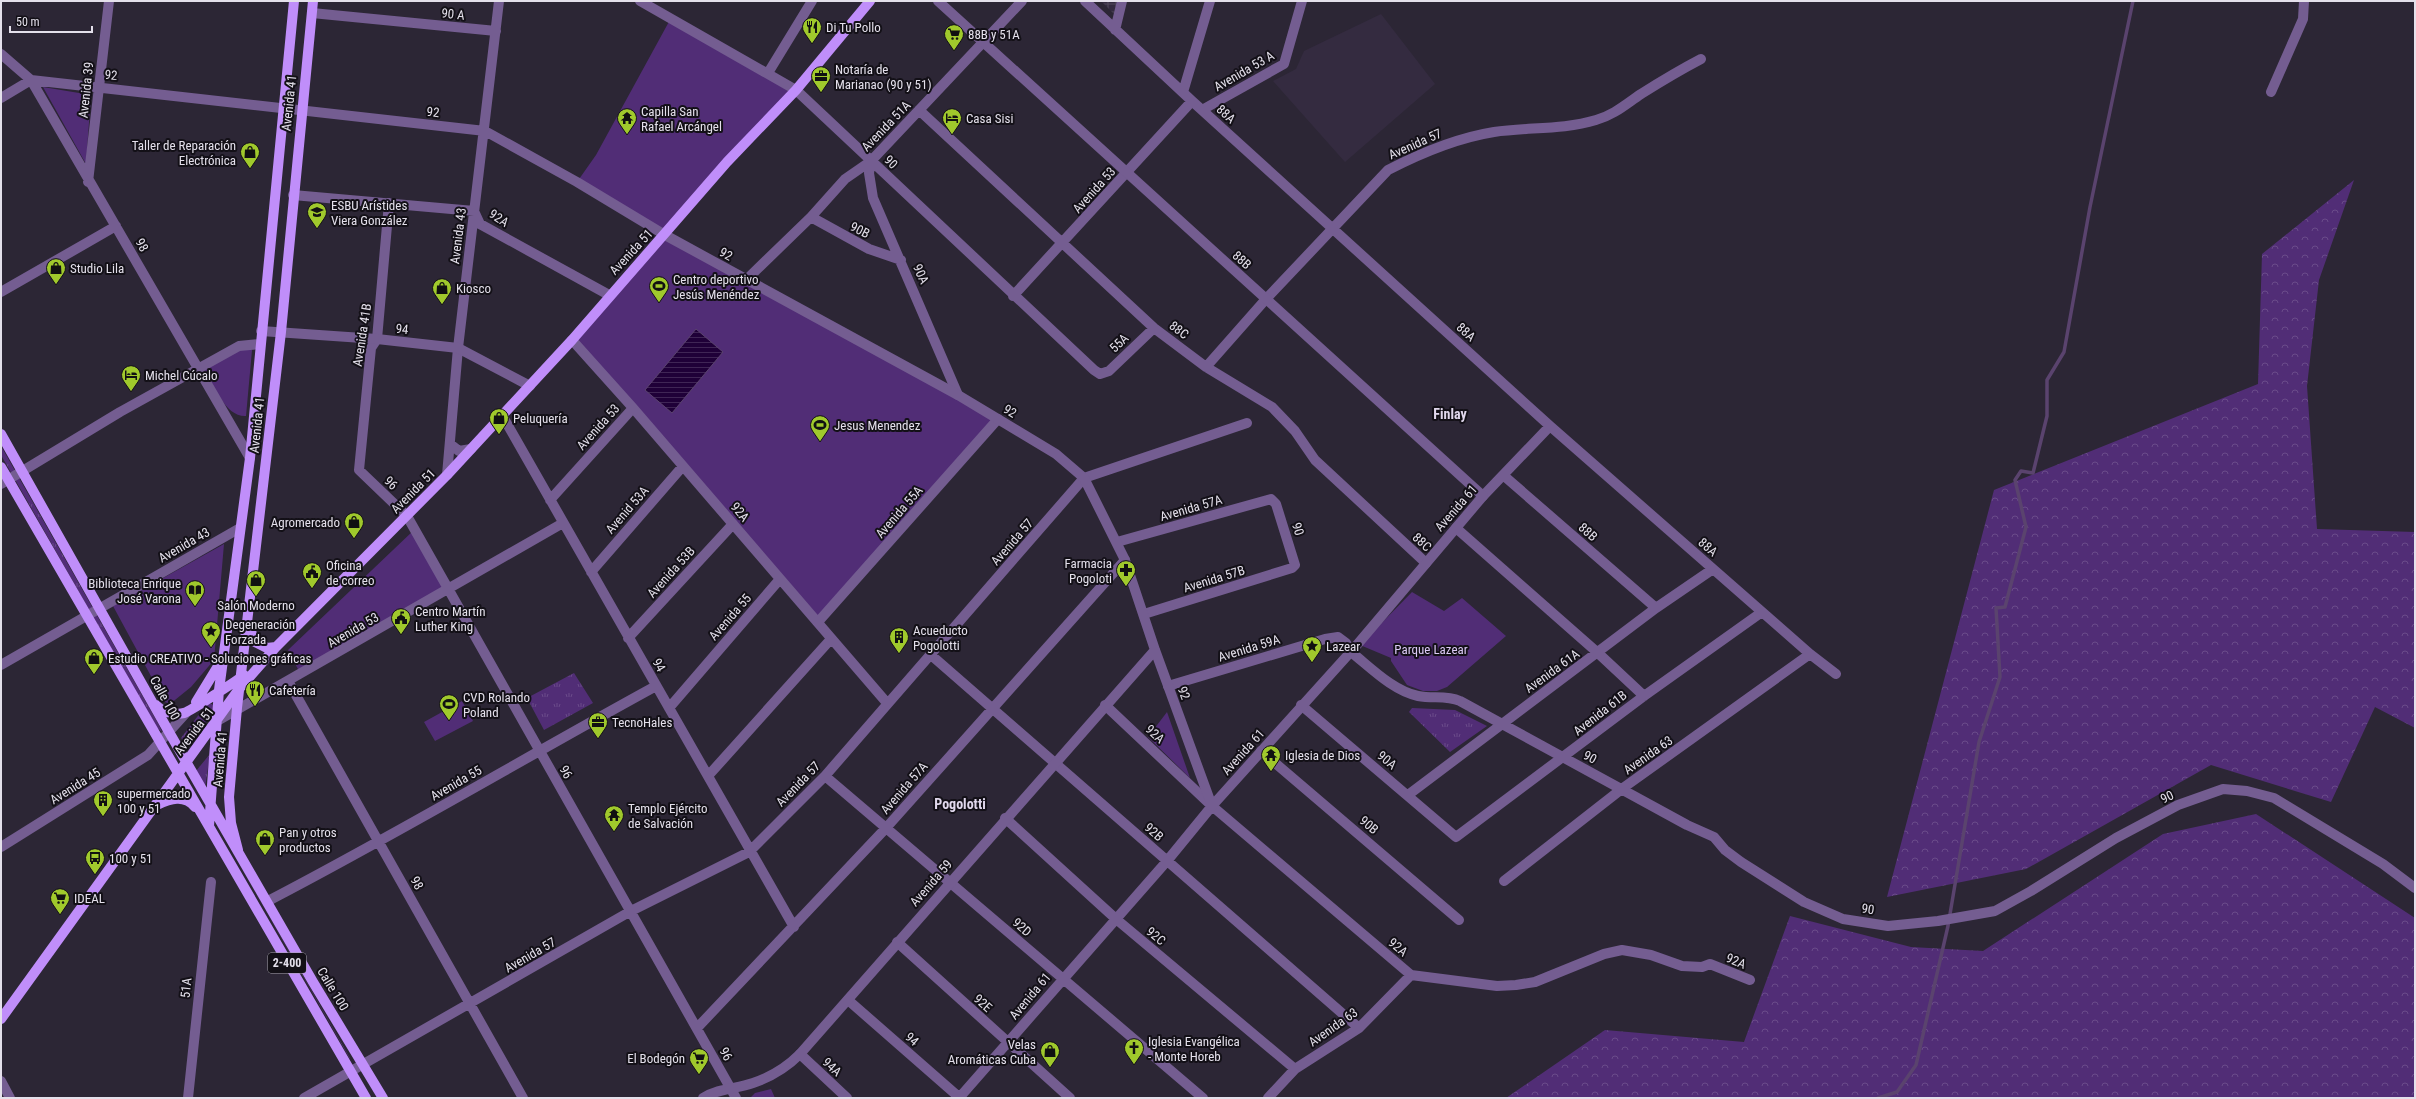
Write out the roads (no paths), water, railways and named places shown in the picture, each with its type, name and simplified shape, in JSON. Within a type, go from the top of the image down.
[{"type":"main road","name":"Avenida 41","points":[[210,826],[210,802],[219,720],[220,690],[250,458],[282,107],[294,1]]},
{"type":"main road","name":"Avenida 41","points":[[238,850],[228,809],[239,689],[281,332],[293,195],[313,1]]},
{"type":"main road","name":"Avenida 51","points":[[1,1019],[178,774],[219,720],[239,689],[276,647],[447,475],[530,386],[727,162],[796,90],[870,1]]},
{"type":"main road","name":"Calle 100","points":[[1,434],[169,732],[383,1098]]},
{"type":"main road","name":"Calle 100","points":[[1,467],[5,482],[210,826],[366,1098]]},
{"type":"main road","points":[[248,622],[250,633],[255,642],[267,648],[276,647]]},
{"type":"main road","points":[[152,700],[163,710],[178,714],[190,710],[241,677],[276,647]]},
{"type":"main road","points":[[190,710],[212,677],[225,650]]},
{"type":"main road","points":[[156,806],[174,798],[184,799],[192,804],[210,826]]},
{"type":"street","name":"Avenida 39","points":[[88,182],[109,1]]},
{"type":"street","name":"Avenida 43","points":[[447,475],[458,348],[485,131],[499,1]]},
{"type":"street","points":[[768,74],[812,1]]},
{"type":"street","name":"88B","points":[[938,1],[1483,496]]},
{"type":"street","name":"Avenida 51A","points":[[746,280],[811,217],[845,178],[871,161],[1022,1]]},
{"type":"street","name":"88A","points":[[1085,1],[1192,101],[1550,426],[1810,654],[1836,674]]},
{"type":"street","points":[[1115,30],[1122,1]]},
{"type":"street","points":[[1183,92],[1210,1]]},
{"type":"street","name":"Avenida 53 A","points":[[1202,110],[1284,64],[1302,1]]},
{"type":"street","points":[[2271,92],[2303,19],[2304,1]]},
{"type":"street","name":"90","points":[[644,2],[796,90],[1013,296],[1100,374]]},
{"type":"street","name":"90 A","points":[[312,13],[496,31]]},
{"type":"street","name":"98","points":[[1,54],[31,80],[88,182],[116,226],[197,370],[250,458]]},
{"type":"street","name":"Avenida 57","points":[[1206,367],[1266,299],[1388,170],[1412,158],[1455,141],[1494,132],[1547,129],[1597,120],[1619,111],[1659,82],[1701,59]]},
{"type":"street","name":"92","points":[[31,80],[99,86],[485,131],[577,182],[746,280],[958,395],[1056,454],[1084,478],[1118,542],[1144,614],[1155,650],[1212,806]]},
{"type":"street","points":[[1,98],[31,80]]},
{"type":"street","name":"Avenida 53","points":[[1013,296],[1192,101]]},
{"type":"street","name":"88C","points":[[919,110],[1154,328],[1206,367],[1272,407],[1295,431],[1315,460],[1426,563]]},
{"type":"street","name":"90A","points":[[871,161],[869,173],[873,198],[958,395]]},
{"type":"street","name":"92A","points":[[293,195],[474,211],[480,224],[609,295]]},
{"type":"street","name":"Avenida 41B","points":[[359,470],[371,348],[377,339],[390,203]]},
{"type":"street","name":"90B","points":[[811,217],[869,249],[901,260]]},
{"type":"street","points":[[1,292],[116,226]]},
{"type":"street","name":"55A","points":[[1100,374],[1109,371],[1154,328]]},
{"type":"street","name":"94","points":[[261,331],[377,339],[458,348],[530,386]]},
{"type":"street","name":"92A","points":[[572,340],[633,408],[887,703]]},
{"type":"street","points":[[5,482],[120,412],[239,346],[260,344]]},
{"type":"street","name":"Avenida 53","points":[[550,500],[633,408]]},
{"type":"street","name":"94","points":[[502,415],[590,572],[708,776],[749,852],[794,927]]},
{"type":"street","name":"Avenida 55A","points":[[818,622],[998,419]]},
{"type":"street","points":[[1084,478],[1247,423]]},
{"type":"street","name":"Avenida 61","points":[[959,1098],[1167,861],[1212,806],[1351,652],[1483,496],[1550,426]]},
{"type":"street","points":[[450,444],[458,451],[471,449]]},
{"type":"street","name":"Avenid 53A","points":[[590,572],[683,466]]},
{"type":"street","name":"96","points":[[359,470],[407,516],[447,590],[736,1098]]},
{"type":"street","name":"88B","points":[[1503,475],[1656,608]]},
{"type":"street","name":"Avenida 57","points":[[304,1098],[631,912],[749,852],[825,776],[1084,478]]},
{"type":"street","name":"90","points":[[1272,499],[1276,504],[1295,565],[1292,568]]},
{"type":"street","name":"Avenida 57A","points":[[1118,542],[1272,499]]},
{"type":"street","name":"Avenida 53","points":[[219,720],[237,708],[288,681],[563,523]]},
{"type":"street","name":"Avenida 53B","points":[[628,638],[733,524]]},
{"type":"street","name":"Avenida 43","points":[[86,616],[240,528]]},
{"type":"street","points":[[1456,528],[1598,653],[1644,696]]},
{"type":"street","name":"Avenida 57A","points":[[696,1028],[794,927],[886,828],[1125,560]]},
{"type":"street","name":"Avenida 57B","points":[[1144,614],[1292,568]]},
{"type":"street","name":"Avenida 61A","points":[[1408,795],[1656,608],[1713,569]]},
{"type":"street","name":"Avenida 55","points":[[669,708],[780,579]]},
{"type":"street","name":"Avenida 61B","points":[[1456,837],[1564,758],[1644,696],[1762,612]]},
{"type":"street","points":[[1,665],[86,616]]},
{"type":"street","name":"90","points":[[1338,637],[1346,643],[1351,652],[1408,693],[1430,698],[1452,698],[1623,788],[1687,825],[1714,837],[1725,850],[1741,862],[1804,902],[1843,919],[1888,926],[1938,921],[1995,911],[2031,891],[2116,838],[2171,809],[2223,789],[2247,791],[2274,798],[2383,864],[2415,888]]},
{"type":"street","name":"Avenida 59A","points":[[1168,686],[1325,639],[1338,637]]},
{"type":"street","points":[[708,776],[831,639]]},
{"type":"street","name":"Avenida 59","points":[[703,1098],[712,1093],[730,1087],[752,1084],[773,1075],[789,1065],[848,1000],[1005,818],[1155,650]]},
{"type":"street","name":"Avenida 63","points":[[1504,881],[1623,788],[1810,654]]},
{"type":"street","name":"92B","points":[[931,655],[1359,1028]]},
{"type":"street","name":"98","points":[[288,681],[523,1098]]},
{"type":"street","name":"Avenida 55","points":[[268,901],[379,842],[539,750],[656,686]]},
{"type":"street","name":"92A","points":[[1105,705],[1212,806],[1411,975],[1497,986],[1516,985],[1535,982],[1604,954],[1622,950],[1651,955],[1682,966],[1702,967],[1710,964],[1750,980]]},
{"type":"street","name":"90A","points":[[1302,705],[1456,837]]},
{"type":"street","name":"Avenida 45","points":[[1,848],[148,755],[190,710]]},
{"type":"street","name":"90B","points":[[1261,751],[1459,920]]},
{"type":"street","name":"92D","points":[[825,776],[1203,1098]]},
{"type":"street","name":"92C","points":[[1005,818],[1116,919],[1295,1069]]},
{"type":"street","name":"51A","points":[[188,1098],[211,882]]},
{"type":"street","name":"92E","points":[[897,942],[1070,1098]]},
{"type":"street","name":"Avenida 63","points":[[1268,1098],[1295,1069],[1359,1028],[1411,975]]},
{"type":"street","name":"94","points":[[848,1000],[959,1098]]},
{"type":"street","name":"94A","points":[[800,1054],[846,1098]]},
{"type":"street","points":[[1,1081],[10,1098]]},
{"type":"waterway","points":[[1878,1098],[1897,1092],[1916,1065],[1948,926],[1979,742],[2000,677],[1996,608],[2005,607],[2026,527],[2015,480],[2021,471],[2033,473],[2047,416],[2047,380],[2064,352],[2090,207],[2133,1]]},
{"type":"place","name":"Di Tu Pollo","points":[[812,44]]},
{"type":"place","name":"88B y 51A","points":[[954,51]]},
{"type":"place","name":"Notaría de Marianao (90 y 51)","points":[[821,93]]},
{"type":"place","name":"Capilla San Rafael Arcángel","points":[[627,135]]},
{"type":"place","name":"Casa Sisi","points":[[952,135]]},
{"type":"place","name":"Taller de Reparación Electrónica","points":[[250,169]]},
{"type":"place","name":"ESBU Arístides Viera González","points":[[317,229]]},
{"type":"place","name":"Studio Lila","points":[[56,285]]},
{"type":"place","name":"Centro deportivo Jesús Menéndez","points":[[659,303]]},
{"type":"place","name":"Kiosco","points":[[442,305]]},
{"type":"place","name":"Michel Cúcalo","points":[[131,392]]},
{"type":"place","name":"Peluquería","points":[[499,435]]},
{"type":"place","name":"Jesus Menendez","points":[[820,442]]},
{"type":"place","name":"Agromercado","points":[[354,539]]},
{"type":"place","name":"Farmacia Pogoloti","points":[[1126,587]]},
{"type":"place","name":"Oficina de correo","points":[[312,589]]},
{"type":"place","name":"Salón Moderno","points":[[256,597]]},
{"type":"place","name":"Biblioteca Enrique José Varona","points":[[195,607]]},
{"type":"place","name":"Centro Martín Luther King","points":[[401,635]]},
{"type":"place","name":"Degeneración Forzada","points":[[211,648]]},
{"type":"place","name":"Acueducto Pogolotti","points":[[899,654]]},
{"type":"place","name":"Lazear","points":[[1312,663]]},
{"type":"place","name":"Estudio CREATIVO - Soluciones gráficas","points":[[94,675]]},
{"type":"place","name":"Cafetería","points":[[255,707]]},
{"type":"place","name":"CVD Rolando Poland","points":[[449,721]]},
{"type":"place","name":"TecnoHales","points":[[598,739]]},
{"type":"place","name":"Iglesia de Dios","points":[[1271,772]]},
{"type":"place","name":"supermercado 100 y 51","points":[[103,817]]},
{"type":"place","name":"Templo Ejército de Salvación","points":[[614,832]]},
{"type":"place","name":"Pan y otros productos","points":[[265,856]]},
{"type":"place","name":"100 y 51","points":[[95,875]]},
{"type":"place","name":"IDEAL","points":[[60,915]]},
{"type":"place","name":"Iglesia Evangélica - Monte Horeb","points":[[1134,1065]]},
{"type":"place","name":"Velas Aromáticas Cuba","points":[[1050,1068]]},
{"type":"place","name":"El Bodegón","points":[[699,1075]]},
{"type":"district","name":"Finlay","points":[[1450,414]]},
{"type":"district","name":"Pogolotti","points":[[960,804]]},
{"type":"park label","name":"Parque Lazear","points":[[1431,649]]}]
